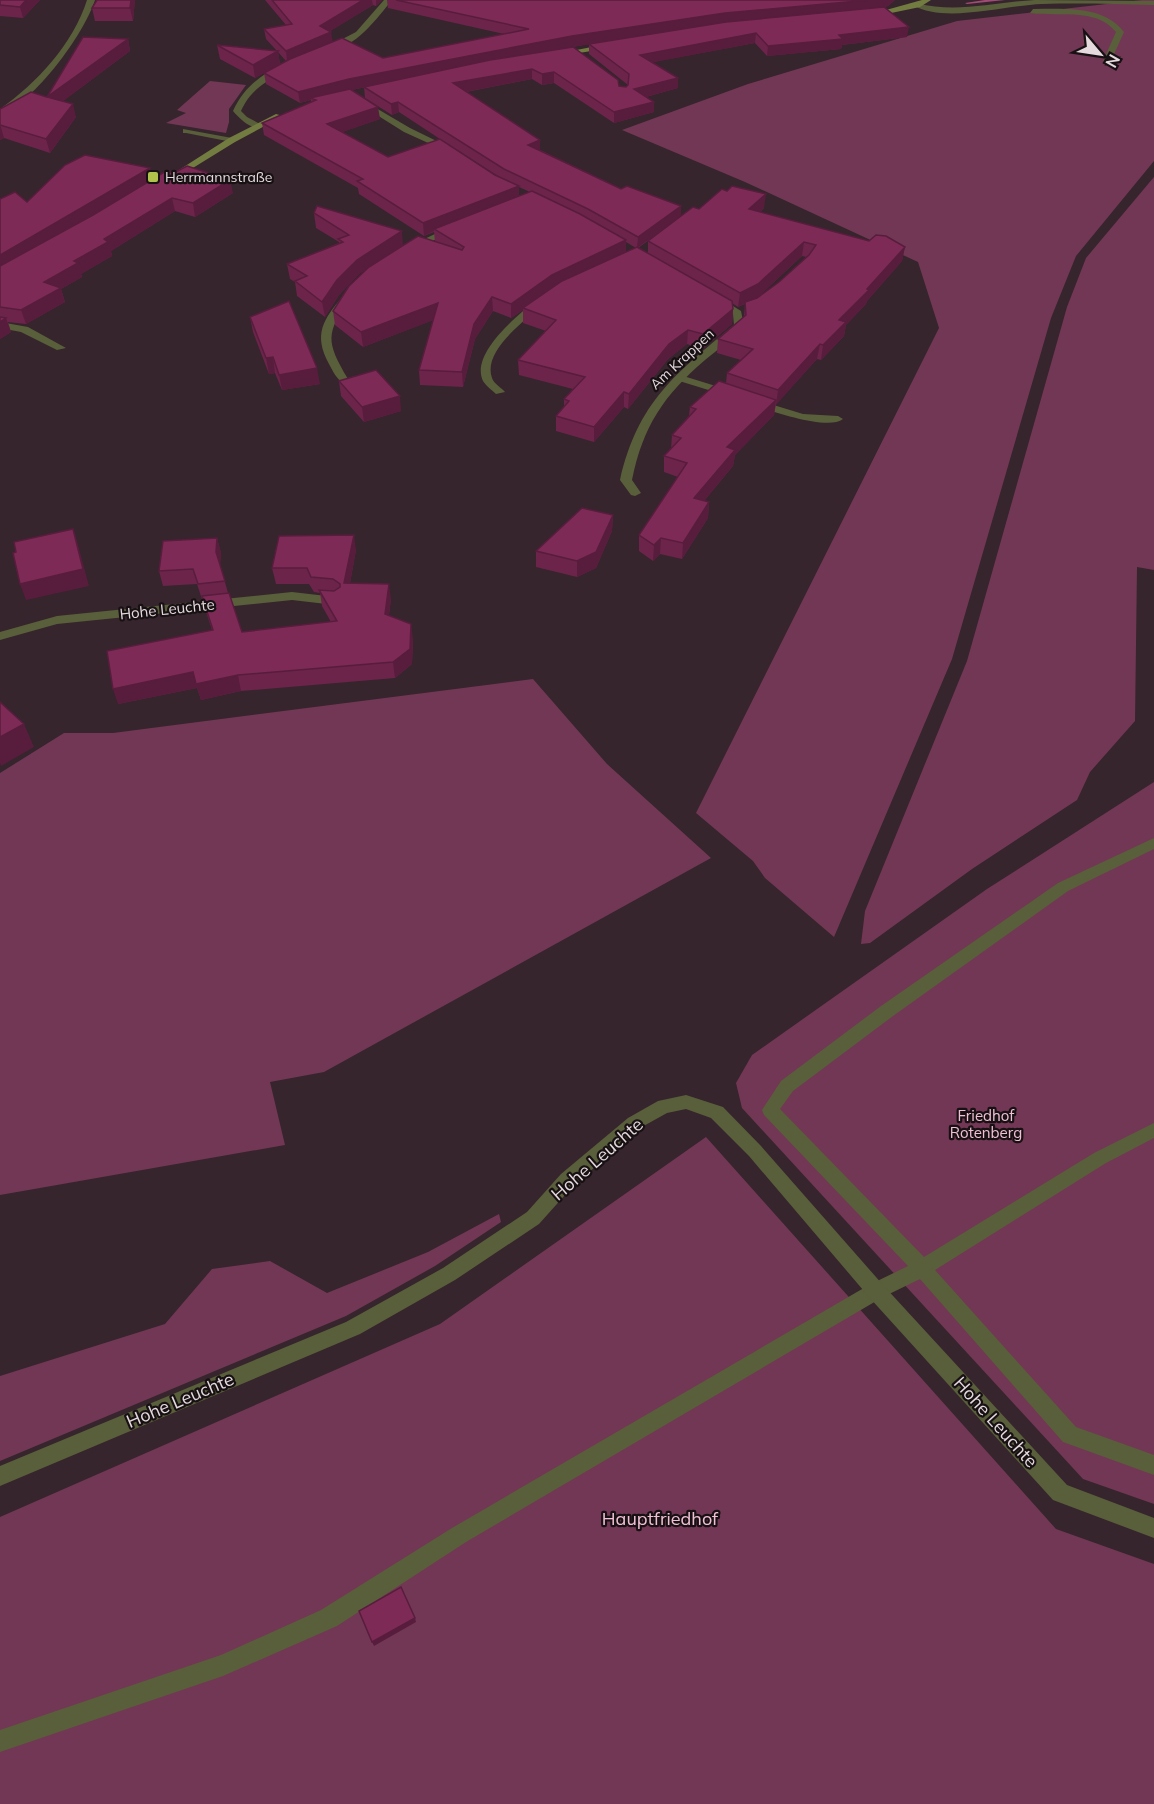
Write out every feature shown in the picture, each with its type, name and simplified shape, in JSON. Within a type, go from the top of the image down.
[{"type":"street","points":[[0,113],[30,90],[71,41],[90,11],[92,0]]},
{"type":"street","points":[[324,51],[359,34],[388,0]]},
{"type":"street","points":[[866,15],[917,5],[927,0]]},
{"type":"street","points":[[970,9],[1069,0],[1154,3]]},
{"type":"street","points":[[917,5],[940,10],[1065,12],[1102,17],[1117,26],[1120,32],[1107,61]]},
{"type":"street","points":[[554,55],[579,54],[619,44]]},
{"type":"street","points":[[257,126],[240,116],[237,111],[241,99],[259,81],[294,63]]},
{"type":"street","points":[[355,98],[407,130],[439,143],[463,158]]},
{"type":"street","points":[[168,179],[257,126],[283,115]]},
{"type":"street","points":[[186,131],[232,140]]},
{"type":"street","points":[[399,254],[460,226]]},
{"type":"street","points":[[343,379],[325,350],[324,334],[335,310],[354,288]]},
{"type":"street","name":"Am Krappen","points":[[635,493],[626,480],[635,438],[657,401],[739,326],[742,311],[708,295]]},
{"type":"street","points":[[500,392],[488,381],[486,368],[491,353],[517,320],[548,297]]},
{"type":"street","points":[[0,325],[24,329],[61,348]]},
{"type":"street","points":[[680,378],[788,414],[838,419]]},
{"type":"street","name":"Hohe Leuchte","points":[[0,636],[57,620],[218,603],[292,596],[335,601]]},
{"type":"street","points":[[1154,843],[1063,887],[887,1011],[787,1086],[770,1110],[922,1268],[1070,1435],[1154,1465]]},
{"type":"street","name":"Hohe Leuchte","points":[[0,1476],[353,1328],[449,1274],[533,1218],[567,1180],[634,1123],[664,1106],[686,1102],[717,1112],[755,1151],[876,1291],[1060,1493],[1154,1528]]},
{"type":"street","points":[[0,1741],[223,1665],[328,1618],[459,1535],[876,1291],[922,1268],[1100,1158],[1154,1130]]},
{"type":"green space","points":[[1154,0],[1154,161],[1076,256],[1051,318],[952,659],[834,937],[765,878],[753,861],[696,813],[939,328],[918,262],[745,182],[622,130],[748,84],[957,21]]},
{"type":"green space","points":[[210,81],[246,85],[229,109],[226,133],[166,123],[186,113],[177,110]]},
{"type":"green space","points":[[1154,177],[1154,570],[1137,567],[1135,721],[1090,772],[1077,800],[972,869],[870,943],[861,944],[865,911],[967,661],[1067,307],[1086,258]]},
{"type":"green space","points":[[533,679],[607,764],[711,858],[324,1072],[270,1082],[285,1145],[0,1195],[0,773],[64,733],[113,733]]},
{"type":"green space","name":"Friedhof Rotenberg","points":[[1154,782],[1154,1504],[1083,1479],[742,1108],[736,1083],[752,1055],[987,889]]},
{"type":"green space","name":"Hauptfriedhof","points":[[706,1137],[1056,1529],[1154,1564],[1154,1804],[0,1804],[0,1517],[440,1324]]},
{"type":"green space","points":[[499,1214],[501,1222],[435,1266],[346,1316],[0,1461],[0,1376],[165,1324],[212,1269],[270,1261],[327,1293],[428,1252]]},
{"type":"building","points":[[0,0],[26,0],[20,7],[0,5]]},
{"type":"building","points":[[97,0],[131,0],[130,8],[92,8]]},
{"type":"building","points":[[272,0],[363,0],[320,26],[331,32],[286,51],[264,29],[292,24]]},
{"type":"building","points":[[396,0],[869,0],[725,13],[572,36],[349,79],[298,92],[264,73],[290,59],[342,38],[383,58],[529,29]]},
{"type":"building","points":[[884,7],[909,27],[839,35],[843,39],[768,46],[756,33],[640,55],[678,78],[634,89],[654,102],[614,112],[554,72],[542,74],[532,69],[453,83],[540,140],[528,145],[621,189],[627,186],[681,206],[638,237],[588,209],[504,169],[398,102],[391,104],[364,87],[490,60],[573,47],[618,80],[619,86],[626,87],[629,74],[589,44],[726,22]]},
{"type":"building","points":[[83,37],[128,39],[47,97]]},
{"type":"building","points":[[217,45],[278,51],[253,65]]},
{"type":"building","points":[[350,89],[378,107],[327,124],[388,157],[440,139],[495,175],[519,186],[423,223],[357,181],[363,179],[262,123],[316,100],[310,98]]},
{"type":"building","points":[[31,92],[73,104],[46,139],[0,125],[0,109]]},
{"type":"building","points":[[85,155],[150,168],[0,255],[0,199],[15,192],[27,202],[65,165]]},
{"type":"building","points":[[187,166],[230,180],[193,203],[172,198],[104,239],[108,242],[74,261],[78,263],[44,282],[61,288],[21,310],[0,307],[0,266],[93,215],[166,171],[174,173]]},
{"type":"building","points":[[732,186],[766,194],[749,209],[869,241],[876,235],[886,236],[905,247],[867,289],[869,290],[839,320],[846,322],[823,345],[820,344],[778,390],[727,373],[753,349],[718,339],[746,315],[745,302],[757,298],[779,282],[809,255],[816,245],[804,242],[758,284],[740,293],[648,241],[693,207],[699,209],[722,189],[727,191]]},
{"type":"building","points":[[532,191],[626,240],[552,275],[511,304],[492,297],[474,324],[462,372],[419,370],[438,303],[361,332],[333,311],[349,286],[369,267],[418,236],[462,250],[464,247],[434,229]]},
{"type":"building","points":[[317,206],[402,231],[357,260],[337,280],[322,302],[295,281],[307,276],[287,264],[343,242],[338,239],[349,235],[314,213]]},
{"type":"building","points":[[637,247],[732,301],[733,309],[703,334],[688,330],[669,344],[629,394],[624,392],[594,427],[556,416],[569,401],[564,399],[585,377],[518,360],[556,320],[523,308],[562,281]]},
{"type":"building","points":[[289,301],[317,368],[279,375],[273,357],[266,358],[250,317]]},
{"type":"building","points":[[376,370],[400,396],[362,407],[339,381]]},
{"type":"building","points":[[719,381],[776,400],[727,447],[735,450],[694,498],[709,502],[683,543],[661,538],[654,545],[639,535],[687,463],[664,456],[681,438],[672,435],[696,409],[690,407]]},
{"type":"building","points":[[582,508],[613,515],[596,552],[577,561],[536,551]]},
{"type":"building","points":[[73,529],[83,569],[20,584],[13,553],[16,552],[14,542]]},
{"type":"building","points":[[354,535],[344,583],[389,584],[385,614],[411,624],[410,649],[393,662],[238,675],[196,684],[193,672],[113,689],[107,651],[213,630],[202,596],[229,593],[242,632],[337,621],[319,590],[334,591],[340,587],[340,584],[333,579],[311,577],[307,568],[272,568],[279,536]]},
{"type":"building","points":[[217,538],[216,552],[225,581],[198,584],[193,569],[159,571],[163,541]]},
{"type":"building","points":[[0,702],[24,724],[0,737]]},
{"type":"building","points":[[401,1587],[415,1618],[372,1642],[359,1611]]},
{"type":"waterway","points":[[967,3],[1003,0]]},
{"type":"place","name":"Herrmannstraße","points":[[153,177]]}]
